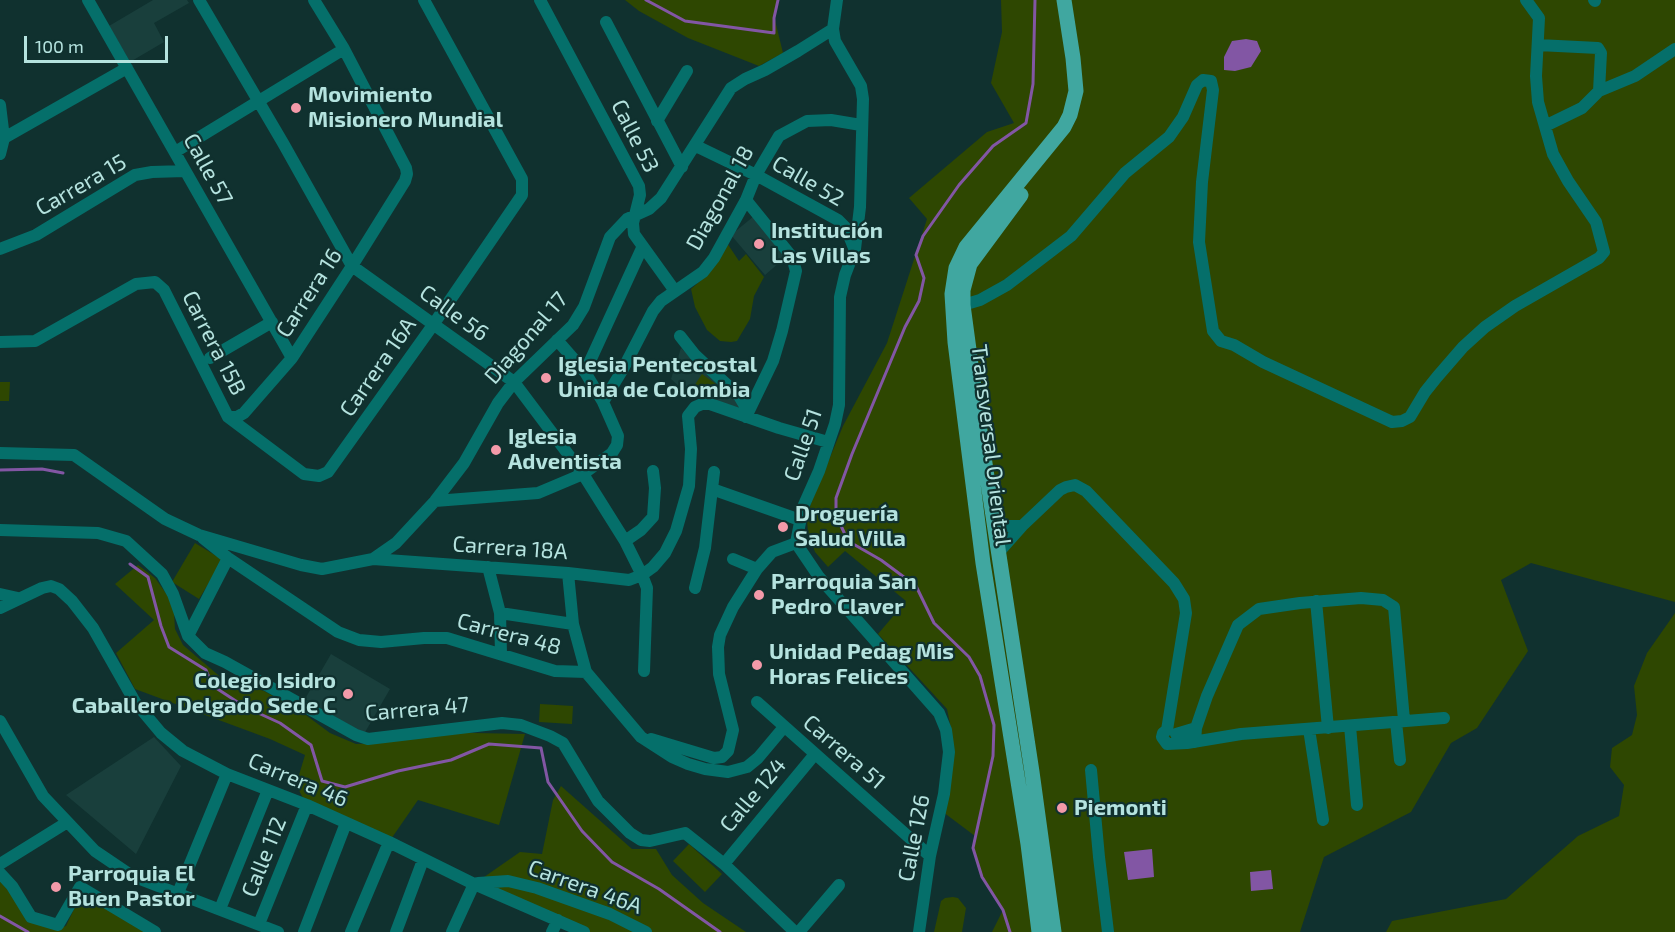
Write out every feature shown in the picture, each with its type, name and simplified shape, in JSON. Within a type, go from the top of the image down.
[{"type":"main road","name":"Transversal Oriental","points":[[1039,932],[1028,844],[983,563],[951,294],[956,268],[966,247],[1064,127],[1070,115],[1076,91],[1064,0]]},
{"type":"main road","name":"Transversal Oriental","points":[[1054,932],[979,424],[963,290],[965,275],[976,253],[1074,129],[1081,113],[1084,100],[1084,68],[1074,0]]},
{"type":"street","name":"Calle 57","points":[[88,0],[292,358]]},
{"type":"street","name":"Calle 56","points":[[199,0],[352,266],[514,382],[584,474],[625,541],[642,574],[646,588],[644,671]]},
{"type":"street","points":[[176,152],[257,100],[344,49],[314,0]]},
{"type":"street","name":"Carrera 16A","points":[[228,417],[304,474],[319,476],[334,466],[522,195],[522,179],[424,0]]},
{"type":"street","name":"Calle 53","points":[[540,0],[639,186],[640,195],[635,214],[634,234],[675,291]]},
{"type":"street","name":"Calle 51","points":[[796,543],[809,489],[819,471],[839,405],[840,297],[844,275],[855,249],[860,207],[863,99],[861,86],[835,41],[833,29],[837,0]]},
{"type":"street","points":[[963,305],[980,300],[1007,285],[1071,236],[1125,173],[1169,136],[1183,117],[1197,85],[1203,80],[1211,81],[1213,90],[1202,182],[1199,242],[1213,331],[1221,341],[1234,345],[1295,378],[1392,422],[1410,417],[1425,392],[1463,347],[1485,327],[1515,306],[1599,258],[1604,252],[1596,222],[1558,165],[1545,126],[1538,102],[1536,76],[1539,18],[1526,0]]},
{"type":"street","points":[[606,22],[682,167]]},
{"type":"street","name":"Diagonal 17","points":[[373,559],[396,543],[435,501],[464,463],[498,403],[514,382],[573,325],[584,307],[610,237],[618,227],[635,214],[656,204],[732,88],[833,29]]},
{"type":"street","points":[[1538,45],[1598,48],[1601,54],[1599,91]]},
{"type":"street","name":"Carrera 16","points":[[228,417],[237,417],[244,413],[292,358],[405,181],[406,168],[344,49]]},
{"type":"street","points":[[1545,126],[1582,108],[1599,91],[1635,76],[1675,49]]},
{"type":"street","points":[[2,139],[127,68]]},
{"type":"street","points":[[657,121],[687,71]]},
{"type":"street","points":[[0,105],[2,139],[0,154]]},
{"type":"street","name":"Diagonal 18","points":[[603,402],[623,369],[653,310],[661,301],[703,272],[714,258],[778,136],[807,122],[831,120],[861,125]]},
{"type":"street","name":"Calle 52","points":[[696,146],[756,175],[838,220],[846,228],[855,249]]},
{"type":"street","name":"Carrera 15","points":[[0,249],[36,235],[135,175],[185,171]]},
{"type":"street","points":[[746,200],[792,257],[796,271],[773,360],[746,417]]},
{"type":"street","points":[[585,372],[642,248]]},
{"type":"street","name":"Carrera 15B","points":[[0,342],[35,341],[136,284],[155,282],[164,290],[228,417]]},
{"type":"street","name":"Carrera 15B","points":[[210,358],[272,322]]},
{"type":"street","points":[[680,336],[695,355],[740,396],[745,406],[746,417]]},
{"type":"street","points":[[556,340],[585,372],[603,402]]},
{"type":"street","name":"Carrera 18A","points":[[435,501],[538,493],[584,474],[612,453],[617,445],[618,436],[603,402]]},
{"type":"street","points":[[642,574],[653,567],[665,553],[684,510],[689,486],[691,449],[688,416],[695,407],[710,404],[828,442]]},
{"type":"street","name":"Carrera 48","points":[[0,453],[74,455],[165,519],[199,535],[279,559],[322,569],[373,559]]},
{"type":"street","points":[[625,541],[641,531],[653,518],[656,488],[654,471]]},
{"type":"street","points":[[694,588],[705,548],[714,472]]},
{"type":"street","points":[[998,553],[1022,526],[1060,490],[1066,486],[1075,485],[1086,491],[1174,583],[1184,598],[1186,612],[1172,736]]},
{"type":"street","points":[[712,489],[800,520]]},
{"type":"street","points":[[994,516],[1006,526],[1022,526]]},
{"type":"street","name":"Carrera 47","points":[[0,530],[98,533],[126,541],[162,574],[173,594],[188,636],[205,653],[356,735],[368,739],[502,723],[521,725],[564,743],[598,801],[630,833],[641,840],[650,841],[685,833],[724,864],[797,932]]},
{"type":"street","name":"Carrera 48","points":[[199,535],[228,558],[338,632],[358,640],[381,642],[447,638],[555,671],[586,672],[641,737],[688,764],[728,772],[747,767],[758,758],[784,727]]},
{"type":"street","points":[[641,737],[714,758],[722,757],[728,751],[733,730],[719,674],[719,641],[733,607],[757,569],[772,552],[796,543]]},
{"type":"street","name":"Calle 126","points":[[796,543],[819,577],[939,713],[946,730],[949,752],[944,794],[930,856],[920,932]]},
{"type":"street","points":[[188,636],[228,558]]},
{"type":"street","name":"Carrera 18A","points":[[373,559],[568,573],[629,580],[642,574]]},
{"type":"street","points":[[732,559],[757,569]]},
{"type":"street","points":[[488,567],[500,613],[501,654]]},
{"type":"street","points":[[568,573],[573,624],[586,672]]},
{"type":"street","name":"Carrera 46","points":[[18,598],[51,586],[59,589],[72,601],[93,628],[135,702],[161,733],[183,751],[227,774],[307,805],[474,884],[584,932]]},
{"type":"street","points":[[0,594],[18,598]]},
{"type":"street","points":[[0,608],[18,598]]},
{"type":"street","points":[[1195,742],[1196,728],[1207,696],[1238,625],[1259,609],[1316,601],[1361,598],[1383,600],[1394,606],[1400,760]]},
{"type":"street","points":[[1316,601],[1328,728]]},
{"type":"street","points":[[500,613],[573,624]]},
{"type":"street","name":"Carrera 51","points":[[757,702],[930,856]]},
{"type":"street","points":[[1172,736],[1195,742],[1241,734],[1444,718]]},
{"type":"street","points":[[0,721],[43,796],[66,823],[95,851],[132,876],[278,932]]},
{"type":"street","points":[[1350,726],[1357,805]]},
{"type":"street","points":[[1172,736],[1196,728]]},
{"type":"street","points":[[1310,729],[1323,820]]},
{"type":"street","name":"Calle 124","points":[[724,864],[815,754]]},
{"type":"street","points":[[1091,770],[1108,932]]},
{"type":"street","points":[[178,893],[227,774]]},
{"type":"street","name":"Calle 112","points":[[220,909],[268,789]]},
{"type":"street","name":"Calle 112","points":[[259,924],[307,805]]},
{"type":"street","points":[[0,864],[66,823]]},
{"type":"street","points":[[304,932],[346,824]]},
{"type":"street","points":[[351,932],[389,842]]},
{"type":"street","points":[[396,932],[423,860]]},
{"type":"street","points":[[0,873],[12,886],[31,917],[58,925],[80,887],[155,932]]},
{"type":"street","name":"Carrera 46A","points":[[474,884],[508,881],[537,888],[610,914],[646,932]]},
{"type":"street","points":[[452,932],[474,884]]},
{"type":"street","points":[[797,932],[839,885]]},
{"type":"street","points":[[552,932],[558,920]]},
{"type":"shaded area","points":[[153,0],[187,0],[189,3],[154,23],[164,42],[130,62],[109,26]]},
{"type":"shaded area","points":[[1246,39],[1257,41],[1261,51],[1251,67],[1235,71],[1224,70],[1224,57],[1232,41]]},
{"type":"shaded area","points":[[754,216],[787,256],[765,275],[731,235]]},
{"type":"shaded area","points":[[681,348],[742,404],[739,409],[709,399],[696,391],[681,388],[671,379]]},
{"type":"shaded area","name":"Colegio Isidro Caballero Delgado Sede C","points":[[331,654],[390,689],[364,734],[305,699]]},
{"type":"shaded area","points":[[154,737],[181,766],[136,854],[66,795]]},
{"type":"shaded area","points":[[1152,849],[1154,877],[1128,880],[1124,852]]},
{"type":"shaded area","points":[[1271,870],[1273,889],[1251,891],[1250,872]]},
{"type":"green space","points":[[625,0],[777,0],[774,16],[783,53],[759,66],[688,38],[639,11]]},
{"type":"green space","points":[[1001,0],[1675,0],[1675,602],[1531,563],[1501,580],[1528,651],[1477,728],[1451,743],[1411,812],[1324,857],[1300,932],[992,932],[1003,910],[982,877],[973,848],[975,836],[943,812],[951,729],[947,709],[878,634],[906,601],[845,551],[828,567],[815,552],[808,534],[807,519],[811,503],[843,426],[887,343],[927,219],[909,198],[987,132],[1014,123],[991,83],[1002,32]]},
{"type":"green space","points":[[727,243],[739,261],[746,254],[764,277],[754,296],[750,319],[737,341],[731,342],[720,341],[707,330],[695,307],[691,289],[707,275]]},
{"type":"green space","points":[[702,374],[716,384],[708,396],[694,386]]},
{"type":"green space","points":[[0,382],[10,382],[9,401],[0,401]]},
{"type":"green space","points":[[195,543],[223,560],[199,599],[172,582]]},
{"type":"green space","points":[[138,565],[155,578],[168,596],[174,613],[175,629],[183,645],[224,680],[264,691],[299,710],[330,733],[356,744],[382,743],[424,732],[525,734],[499,825],[418,800],[389,842],[307,805],[296,785],[305,755],[270,739],[135,689],[116,653],[154,620],[115,584]]},
{"type":"green space","points":[[1675,613],[1675,932],[1386,932],[1392,921],[1506,899],[1578,836],[1619,816],[1624,785],[1610,767],[1612,748],[1632,735],[1637,715],[1634,686],[1647,653]]},
{"type":"green space","points":[[540,704],[573,706],[572,724],[539,722]]},
{"type":"green space","points":[[561,786],[632,849],[656,849],[672,875],[703,903],[746,932],[584,932],[474,884],[520,852],[542,854],[553,800]]},
{"type":"green space","points":[[689,844],[722,874],[705,892],[673,861]]},
{"type":"green space","points":[[0,881],[13,896],[55,929],[66,926],[82,892],[147,932],[0,932]]},
{"type":"green space","points":[[953,897],[958,898],[966,908],[962,932],[934,932],[941,901]]},
{"type":"waterway","points":[[646,0],[685,21],[774,33],[774,18],[778,0]]},
{"type":"waterway","points":[[1010,932],[1003,910],[982,877],[973,848],[993,756],[994,725],[980,676],[969,657],[934,623],[916,586],[881,560],[848,541],[836,515],[836,498],[905,327],[919,301],[924,278],[916,255],[923,236],[959,185],[993,146],[1026,123],[1033,84],[1035,0]]},
{"type":"waterway","points":[[0,470],[42,469],[63,473]]},
{"type":"waterway","points":[[130,564],[148,577],[169,647],[206,670],[213,686],[245,707],[280,723],[311,745],[322,781],[345,787],[398,771],[451,760],[489,744],[541,748],[548,782],[582,831],[612,862],[659,889],[720,932]]},
{"type":"waterway","points":[[0,916],[28,932]]},
{"type":"place","name":"Movimiento Misionero Mundial","points":[[296,108]]},
{"type":"place","name":"Institución Las Villas","points":[[759,244]]},
{"type":"place","name":"Iglesia Pentecostal Unida de Colombia","points":[[546,378]]},
{"type":"place","name":"Iglesia Adventista","points":[[496,450]]},
{"type":"place","name":"Droguería Salud Villa","points":[[783,527]]},
{"type":"place","name":"Parroquia San Pedro Claver","points":[[759,595]]},
{"type":"place","name":"Unidad Pedag Mis Horas Felices","points":[[757,665]]},
{"type":"place","name":"Colegio Isidro Caballero Delgado Sede C","points":[[348,694]]},
{"type":"place","name":"Piemonti","points":[[1062,808]]},
{"type":"place","name":"Parroquia El Buen Pastor","points":[[56,887]]}]
